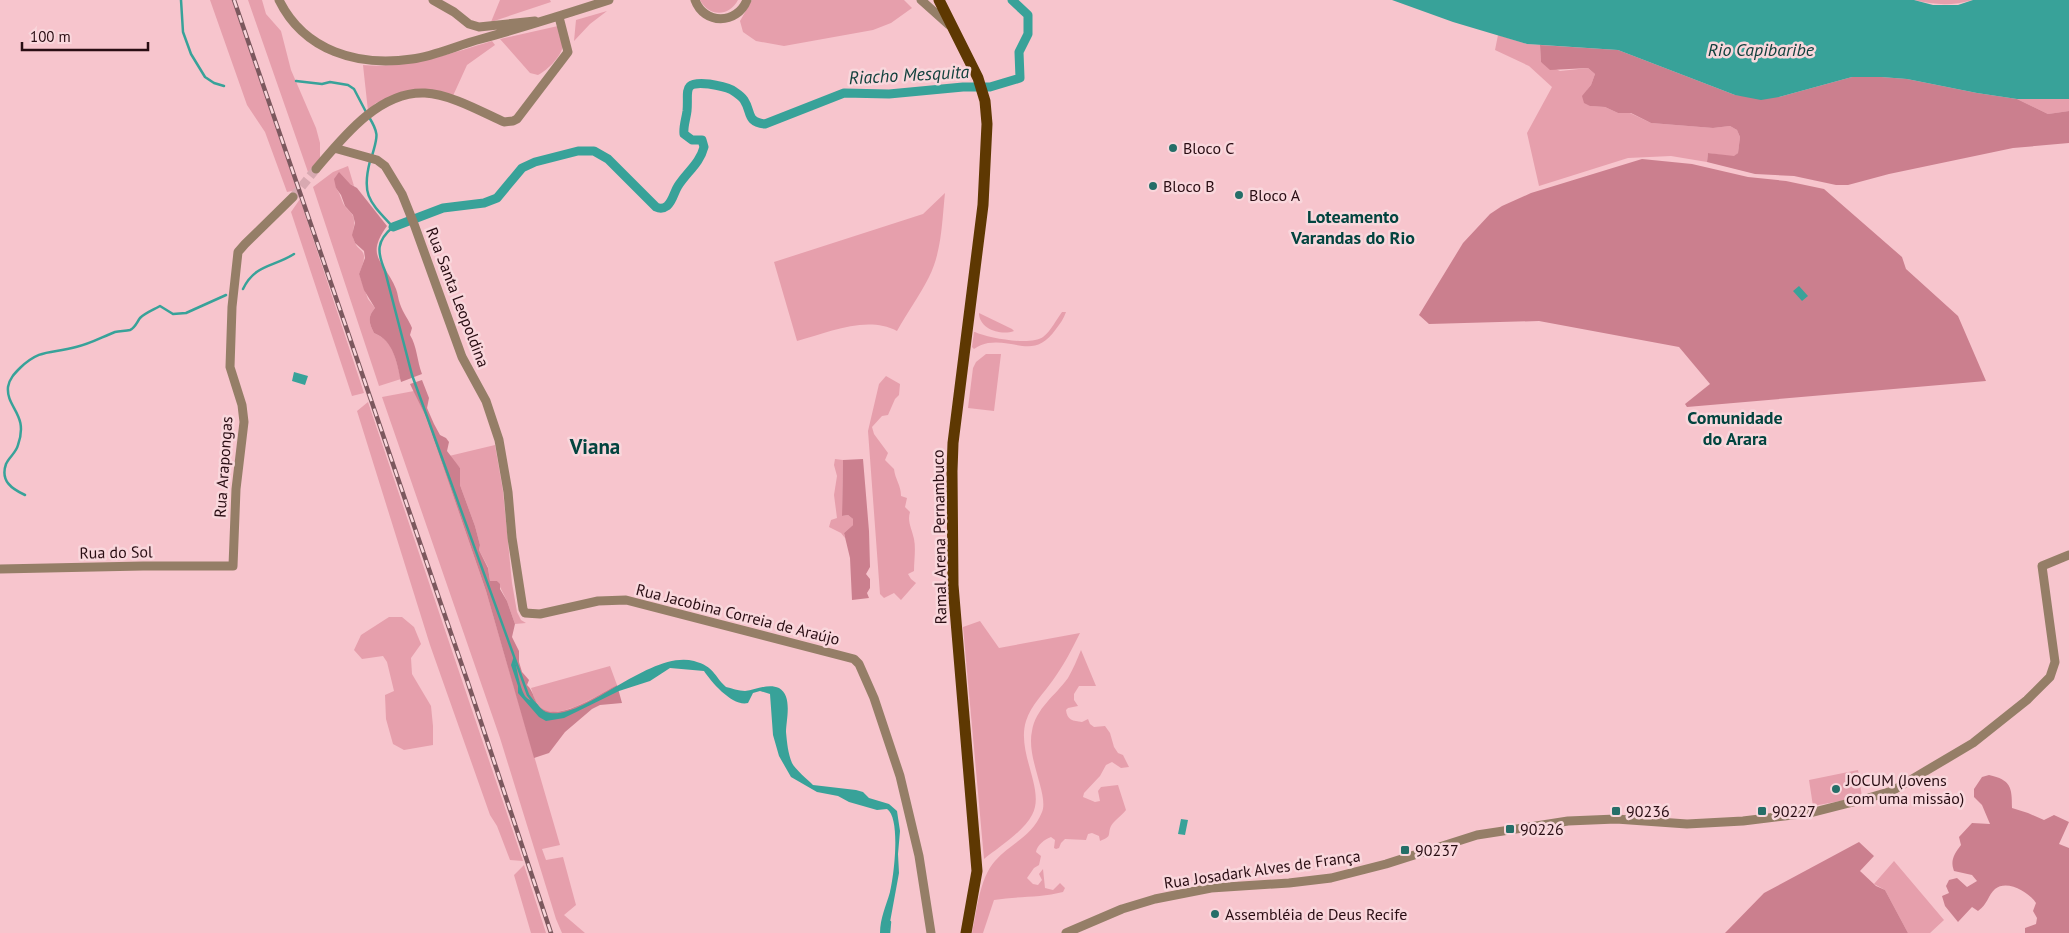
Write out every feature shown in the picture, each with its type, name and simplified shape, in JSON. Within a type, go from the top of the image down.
[{"type":"main road","points":[[930,0],[953,28]]},
{"type":"main road","points":[[939,0],[953,28]]},
{"type":"main road","name":"Ramal Arena Pernambuco","points":[[953,28],[969,58],[985,101],[987,134],[983,205],[953,442],[952,471],[953,585],[977,871],[966,933]]},
{"type":"street","points":[[279,0],[285,12],[299,30],[318,44],[340,54],[362,60],[390,62],[414,59],[547,21],[609,0]]},
{"type":"street","points":[[433,0],[454,12],[469,24],[489,27],[512,22],[547,21]]},
{"type":"street","points":[[686,0],[707,16],[724,19],[739,12],[746,0]]},
{"type":"street","points":[[695,0],[700,10]]},
{"type":"street","points":[[921,0],[953,28]]},
{"type":"street","points":[[316,169],[334,148],[376,109],[392,100],[410,94],[427,93],[444,97],[504,122],[514,121],[568,52],[559,17]]},
{"type":"street","points":[[469,24],[472,42]]},
{"type":"street","name":"Rua Santa Leopoldina","points":[[334,148],[377,160],[390,174],[410,214],[462,357],[486,401],[499,440],[508,492],[517,579],[521,604],[526,613]]},
{"type":"street","name":"Rua Arapongas","points":[[233,566],[236,489],[244,422],[242,406],[230,367],[232,307],[238,252],[293,197]]},
{"type":"street","name":"Rua Josadark Alves de França","points":[[1066,933],[1122,909],[1155,899],[1211,888],[1331,878],[1386,864],[1485,833],[1568,821],[1616,819],[1687,824],[1810,813],[1892,791],[1973,743],[2028,700],[2050,677],[2055,662],[2042,566],[2069,555]]},
{"type":"street","name":"Rua do Sol","points":[[0,569],[233,566]]},
{"type":"street","name":"Rua Jacobina Correia de Araújo","points":[[526,613],[540,614],[598,601],[626,600],[854,659],[859,664],[874,698],[900,776],[919,856],[931,933]]},
{"type":"shaded area","points":[[210,0],[232,0],[297,190],[287,192],[265,132],[247,105]]},
{"type":"shaded area","points":[[248,0],[262,0],[266,14],[281,31],[291,70],[316,128],[320,143],[320,158],[308,172]]},
{"type":"shaded area","points":[[500,0],[550,0],[551,2],[491,22]]},
{"type":"shaded area","points":[[700,0],[738,0],[730,10],[719,13],[708,10]]},
{"type":"shaded area","points":[[752,0],[904,0],[912,8],[891,23],[873,30],[784,46],[756,41],[743,32],[740,21]]},
{"type":"shaded area","points":[[1914,0],[1973,0],[1944,4]]},
{"type":"shaded area","points":[[607,11],[590,24],[574,41],[576,20]]},
{"type":"shaded area","points":[[558,26],[563,43],[561,52],[551,66],[538,75],[530,73],[500,39]]},
{"type":"shaded area","points":[[1498,35],[1527,44],[1540,45],[1541,62],[1560,71],[1588,68],[1595,74],[1587,90],[1590,106],[1605,107],[1618,113],[1630,113],[1651,123],[1713,128],[1730,126],[1737,130],[1740,137],[1738,153],[1734,157],[1708,153],[1707,162],[1671,156],[1628,158],[1539,186],[1527,133],[1552,87],[1529,66],[1495,50]]},
{"type":"shaded area","points":[[492,41],[495,45],[467,65],[452,98],[392,96],[376,103],[368,111],[363,65],[380,66],[412,63]]},
{"type":"shaded area","points":[[1540,45],[1618,50],[1735,95],[1779,97],[1852,77],[1881,77],[1907,79],[2017,99],[2048,114],[2069,111],[2069,143],[2013,148],[1889,174],[1848,185],[1836,185],[1794,176],[1755,174],[1707,162],[1708,153],[1734,156],[1738,153],[1740,137],[1737,130],[1730,126],[1713,128],[1651,123],[1631,113],[1618,113],[1605,107],[1590,106],[1584,103],[1582,96],[1591,85],[1595,74],[1588,68],[1550,70],[1541,62]]},
{"type":"shaded area","points":[[2017,99],[2069,99],[2069,111],[2048,114]]},
{"type":"shaded area","points":[[1642,159],[1692,164],[1748,177],[1786,181],[1824,189],[1902,257],[1906,269],[1958,316],[1986,381],[1687,407],[1685,404],[1710,384],[1679,347],[1539,321],[1429,324],[1419,315],[1463,243],[1490,214],[1502,206],[1531,193]]},
{"type":"shaded area","points":[[348,166],[354,186],[350,184],[336,188],[344,205],[353,216],[355,242],[364,254],[363,265],[359,274],[368,299],[375,308],[370,317],[371,326],[374,333],[381,336],[390,346],[396,358],[401,379],[379,386],[313,187],[333,172]]},
{"type":"shaded area","points":[[339,172],[350,184],[357,188],[387,226],[377,245],[377,253],[392,280],[401,307],[412,328],[410,335],[422,374],[401,382],[396,360],[390,347],[386,341],[374,333],[370,323],[371,314],[375,308],[364,290],[359,274],[365,258],[364,251],[355,243],[352,235],[355,223],[353,215],[345,206],[336,188],[334,179]]},
{"type":"shaded area","points":[[945,193],[937,257],[925,284],[897,331],[873,325],[860,325],[834,330],[797,341],[774,262],[923,214]]},
{"type":"shaded area","points":[[300,199],[364,393],[352,396],[291,212]]},
{"type":"shaded area","points":[[1062,312],[1066,312],[1059,325],[1040,344],[1025,346],[988,343],[974,349],[972,347],[974,332],[989,337],[1009,340],[1037,340],[1048,332]]},
{"type":"shaded area","points":[[979,313],[1014,331],[1003,333],[992,330],[983,323]]},
{"type":"shaded area","points":[[986,354],[1001,354],[994,411],[968,408],[973,368],[976,362]]},
{"type":"shaded area","points":[[886,376],[900,384],[899,395],[895,399],[888,415],[882,416],[872,427],[874,434],[888,453],[885,460],[894,469],[901,496],[907,498],[905,507],[910,512],[909,522],[915,547],[914,571],[908,574],[916,583],[901,600],[894,593],[884,598],[880,594],[868,431],[879,384]]},
{"type":"shaded area","points":[[422,380],[429,398],[427,408],[440,435],[449,442],[447,451],[460,468],[460,485],[475,526],[480,545],[479,550],[488,568],[490,581],[497,581],[500,584],[500,589],[507,601],[515,624],[512,637],[519,651],[519,662],[522,672],[529,680],[527,685],[537,703],[541,708],[558,712],[590,700],[617,685],[622,703],[600,705],[592,709],[565,732],[549,753],[534,758],[486,591],[426,417],[410,384]]},
{"type":"shaded area","points":[[414,391],[426,417],[486,591],[560,845],[542,849],[546,860],[563,857],[576,905],[564,915],[585,933],[562,933],[556,919],[500,738],[382,397]]},
{"type":"shaded area","points":[[368,402],[523,861],[510,860],[497,826],[490,815],[430,645],[357,411]]},
{"type":"shaded area","points":[[495,445],[503,491],[512,583],[517,612],[521,620],[526,623],[515,624],[507,601],[497,581],[490,581],[488,567],[479,550],[480,545],[475,526],[460,485],[460,468],[449,456]]},
{"type":"shaded area","points":[[835,459],[843,460],[842,516],[848,515],[853,519],[853,525],[844,533],[845,538],[841,533],[829,527],[831,520],[837,518],[834,495],[837,476],[834,465]]},
{"type":"shaded area","points":[[863,459],[870,567],[866,574],[870,579],[870,588],[867,593],[869,598],[852,600],[850,558],[844,533],[853,525],[853,519],[848,515],[842,516],[843,460]]},
{"type":"shaded area","points":[[389,617],[402,617],[414,627],[421,644],[411,658],[412,674],[431,706],[433,745],[404,750],[393,744],[386,719],[385,695],[394,691],[387,662],[383,656],[362,659],[354,650],[361,635]]},
{"type":"shaded area","points":[[980,621],[999,648],[1080,633],[1061,669],[1034,704],[1026,721],[1024,733],[1025,746],[1036,794],[1032,815],[1017,833],[984,859],[963,627]]},
{"type":"shaded area","points":[[1081,650],[1096,686],[1079,686],[1074,694],[1074,700],[1078,706],[1066,710],[1068,716],[1079,722],[1088,719],[1094,727],[1105,726],[1110,733],[1114,747],[1118,753],[1123,755],[1129,767],[1121,768],[1112,762],[1106,765],[1100,776],[1084,793],[1083,797],[1095,802],[1100,801],[1098,791],[1101,787],[1118,785],[1126,810],[1111,826],[1108,836],[1100,841],[1099,836],[1092,833],[1088,834],[1086,840],[1065,839],[1059,848],[1056,849],[1054,848],[1055,840],[1051,837],[1044,841],[1036,852],[1041,856],[1039,865],[1034,868],[1027,878],[1033,884],[1038,885],[1042,880],[1039,874],[1043,869],[1045,888],[1053,890],[1060,883],[1065,888],[1063,892],[994,900],[983,933],[972,933],[979,896],[990,868],[1001,855],[1033,828],[1042,812],[1043,796],[1032,753],[1032,731],[1037,716],[1068,678]]},
{"type":"shaded area","points":[[610,666],[617,685],[578,706],[555,712],[546,711],[535,700],[531,688]]},
{"type":"shaded area","name":"JOCUM (Jovens com uma missão)","points":[[1858,770],[1862,797],[1813,806],[1809,780]]},
{"type":"shaded area","points":[[1989,775],[2002,779],[2009,786],[2012,808],[2044,820],[2054,815],[2069,822],[2059,844],[2069,848],[2069,933],[2025,933],[2025,928],[2036,924],[2037,918],[2033,911],[2036,903],[2023,891],[2011,886],[2005,885],[1995,889],[1978,911],[1972,907],[1958,922],[1945,906],[1942,896],[1949,893],[1946,886],[1949,880],[1957,878],[1967,887],[1977,881],[1972,875],[1954,871],[1953,861],[1961,845],[1959,837],[1972,823],[1990,824],[1982,805],[1974,797],[1974,789],[1982,777]]},
{"type":"shaded area","points":[[1859,842],[1874,856],[1860,871],[1876,886],[1885,890],[1908,933],[1725,933],[1764,893]]},
{"type":"shaded area","points":[[1894,861],[1944,920],[1930,933],[1908,933],[1885,890],[1874,884]]},
{"type":"shaded area","points":[[524,865],[546,933],[531,933],[514,875]]},
{"type":"water","name":"Rio Capibaribe","points":[[1392,0],[1914,0],[1933,5],[1958,5],[1973,0],[2069,0],[2069,99],[2017,99],[1907,79],[1852,77],[1779,97],[1761,100],[1735,95],[1618,50],[1527,44],[1453,22]]},
{"type":"water","points":[[1799,286],[1808,296],[1802,301],[1793,291]]},
{"type":"water","points":[[294,372],[308,376],[305,385],[292,381]]},
{"type":"water","points":[[514,656],[525,696],[546,712],[561,713],[578,707],[637,675],[676,660],[701,663],[713,672],[726,687],[745,691],[766,686],[779,688],[786,697],[787,702],[786,732],[789,752],[792,763],[799,771],[813,785],[863,792],[869,798],[889,804],[897,811],[900,831],[899,873],[888,933],[880,933],[880,928],[892,884],[895,835],[891,814],[887,809],[877,810],[849,802],[838,796],[817,792],[791,777],[779,756],[773,735],[770,694],[760,691],[753,693],[748,703],[742,703],[723,693],[704,671],[670,668],[650,681],[619,691],[564,718],[546,721],[539,717],[518,693],[518,686],[511,665]]},
{"type":"water","points":[[1181,819],[1188,820],[1185,835],[1178,834]]},
{"type":"waterway","points":[[181,0],[183,32],[191,54],[205,77],[214,83],[224,86]]},
{"type":"waterway","name":"Riacho Mesquita","points":[[393,227],[443,208],[484,203],[497,198],[522,168],[535,162],[578,151],[594,151],[608,159],[656,207],[664,208],[669,204],[678,186],[696,163],[704,147],[702,140],[692,140],[684,134],[687,93],[690,86],[694,84],[709,84],[732,90],[744,100],[752,119],[765,124],[844,93],[889,94],[963,87],[990,87],[1020,78],[1019,52],[1028,34],[1028,15],[1012,0]]},
{"type":"waterway","points":[[296,81],[322,84],[330,82],[348,85],[354,89],[366,112]]},
{"type":"waterway","points":[[369,117],[376,132],[372,156]]},
{"type":"waterway","points":[[370,161],[367,173],[367,191],[378,211],[393,227],[383,237],[380,247],[380,258],[412,375],[528,695],[535,704]]},
{"type":"waterway","points":[[243,289],[259,270],[294,254]]},
{"type":"waterway","points":[[25,495],[8,484],[5,475],[6,464],[17,448],[21,434],[19,419],[8,394],[11,379],[20,368],[40,354],[81,346],[115,332],[130,330],[142,316],[160,306],[173,314],[186,313],[226,295]]},
{"type":"waterway","points":[[889,933],[890,922]]},
{"type":"tunnel","points":[[293,197],[316,169]]},
{"type":"railway","points":[[234,0],[468,683],[551,933]]},
{"type":"place","name":"Bloco C","points":[[1173,148]]},
{"type":"place","name":"Bloco B","points":[[1153,186]]},
{"type":"place","name":"Bloco A","points":[[1239,195]]},
{"type":"place","name":"JOCUM (Jovens com uma missão)","points":[[1836,789]]},
{"type":"place","name":"90236","points":[[1616,811]]},
{"type":"place","name":"90227","points":[[1762,811]]},
{"type":"place","name":"90226","points":[[1510,829]]},
{"type":"place","name":"90237","points":[[1405,850]]},
{"type":"place","name":"Assembléia de Deus Recife","points":[[1215,914]]},
{"type":"district","name":"Loteamento Varandas do Rio","points":[[1353,227]]},
{"type":"district","name":"Comunidade do Arara","points":[[1735,428]]},
{"type":"district","name":"Viana","points":[[595,447]]}]
